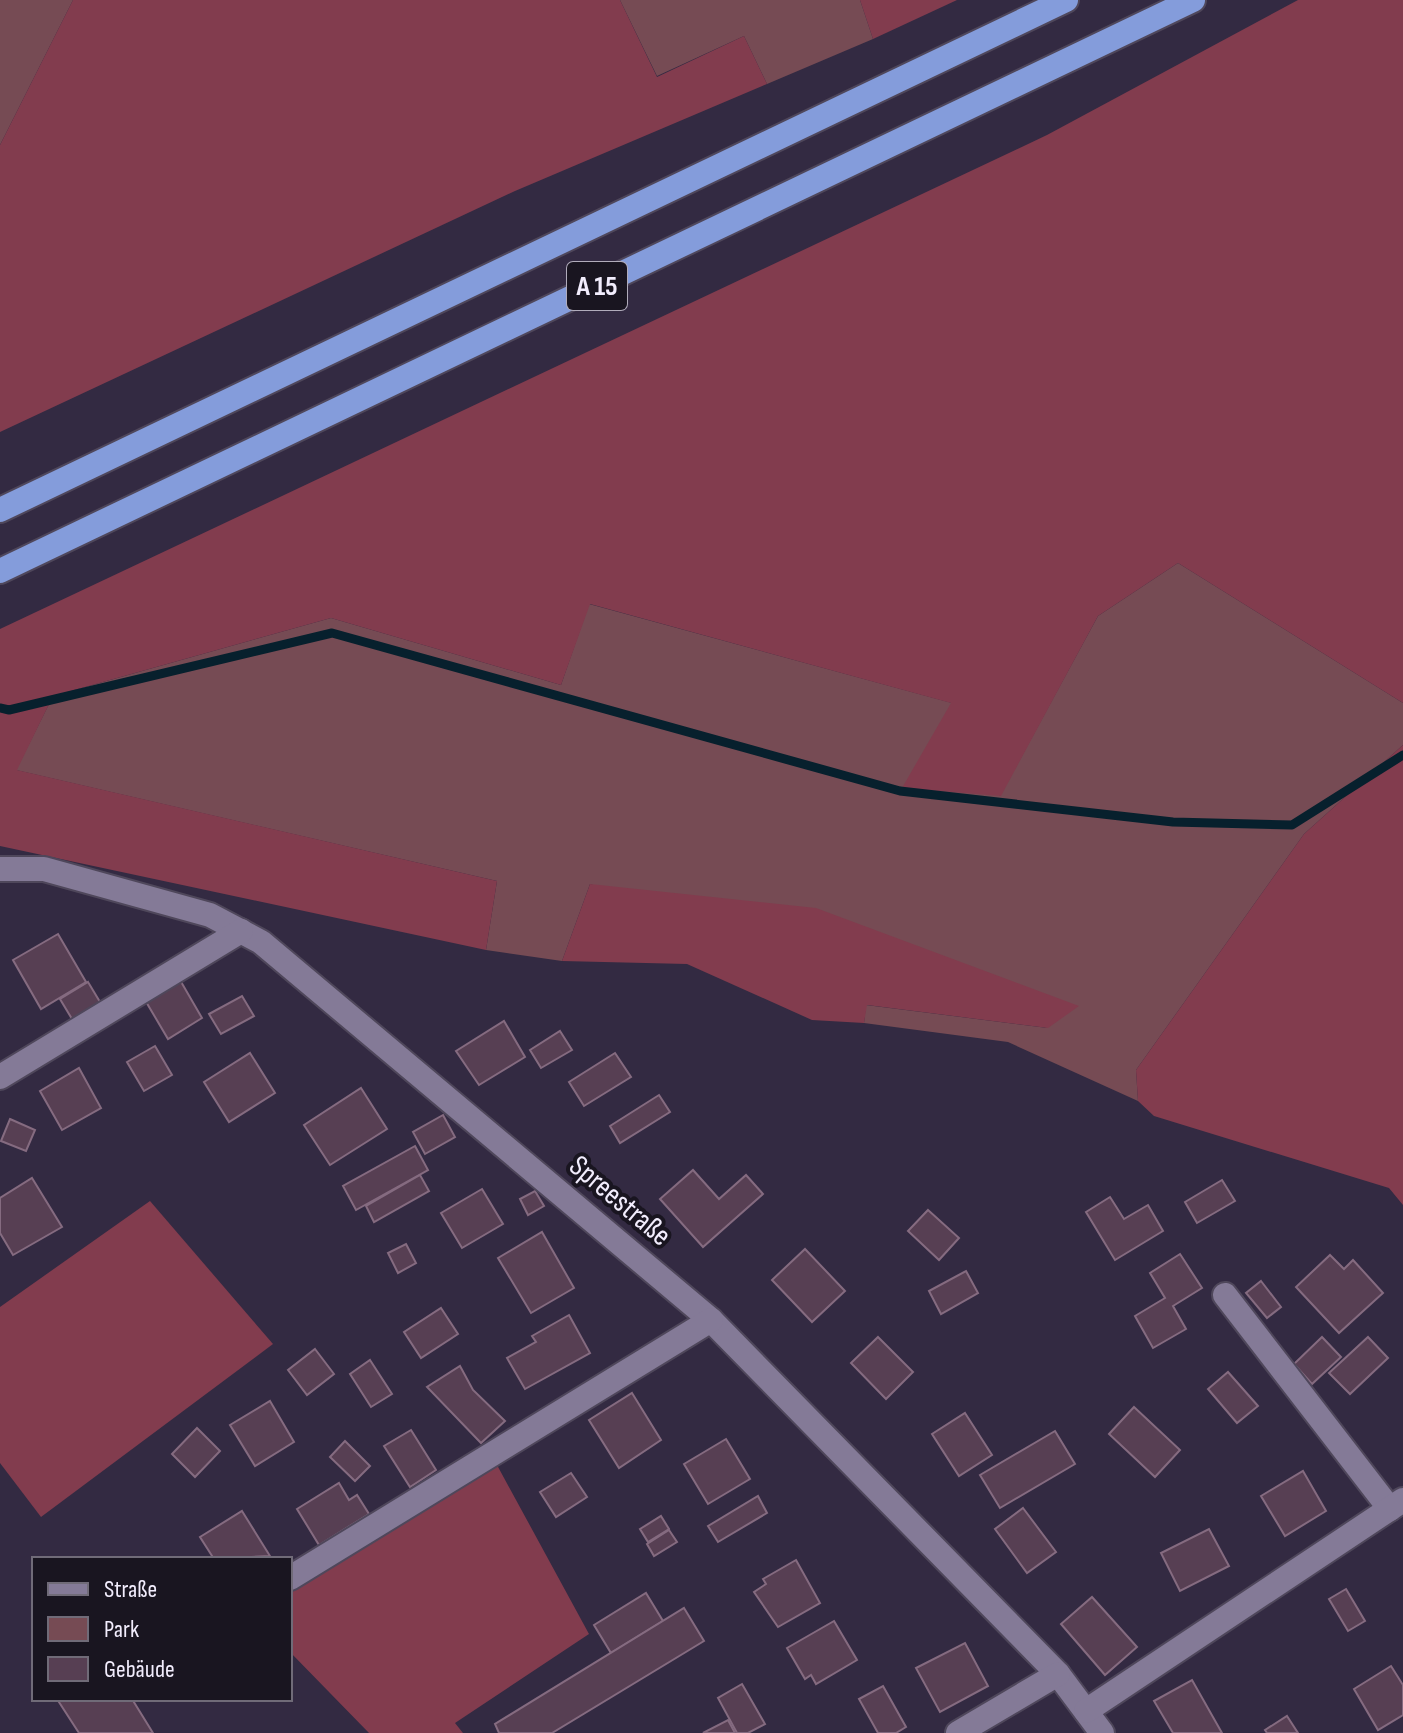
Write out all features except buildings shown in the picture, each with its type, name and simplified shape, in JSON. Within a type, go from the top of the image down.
[{"type":"highway","name":"A 15","points":[[0,510],[1066,0]]},
{"type":"highway","name":"A 15","points":[[0,571],[1193,0]]},
{"type":"street","name":"Spreestraße","points":[[0,869],[44,869],[210,915],[261,942],[711,1320],[1058,1674],[1102,1733]]},
{"type":"street","points":[[0,1077],[241,931]]},
{"type":"street","points":[[1086,1711],[1396,1505],[1225,1295]]},
{"type":"street","points":[[292,1577],[711,1320]]},
{"type":"street","points":[[958,1733],[1058,1674]]},
{"type":"green space","points":[[0,0],[73,0],[0,145]]},
{"type":"green space","points":[[620,0],[860,0],[873,39],[767,84],[744,36],[657,76]]},
{"type":"green space","points":[[1178,563],[1403,703],[1403,745],[1304,834],[1136,1070],[1138,1101],[1008,1042],[864,1023],[866,1005],[1048,1028],[590,884],[562,961],[486,950],[497,881],[16,770],[53,696],[331,618],[561,685],[589,604],[952,703],[1000,796],[1098,616]]},
{"type":"shaded area","points":[[73,0],[620,0],[657,77],[744,36],[767,84],[515,191],[0,432],[0,145]]},
{"type":"shaded area","points":[[860,0],[957,0],[873,39]]},
{"type":"shaded area","points":[[1298,0],[1403,0],[1403,703],[1178,563],[1098,616],[1001,796],[902,788],[951,703],[590,604],[561,685],[331,618],[53,696],[17,770],[497,881],[486,950],[0,846],[0,629],[1047,135]]},
{"type":"shaded area","points":[[1403,745],[1403,1205],[1389,1188],[1154,1116],[1138,1101],[1136,1070],[1304,834]]},
{"type":"shaded area","points":[[590,884],[816,908],[1079,1006],[1048,1028],[867,1005],[864,1023],[812,1020],[687,964],[562,961]]},
{"type":"shaded area","points":[[150,1201],[273,1344],[41,1517],[0,1463],[0,1307]]},
{"type":"shaded area","points":[[497,1465],[589,1634],[455,1723],[463,1733],[369,1733],[292,1654],[292,1591]]},
{"type":"waterway","points":[[0,708],[9,710],[332,633],[900,791],[1173,822],[1292,825],[1403,755]]}]
